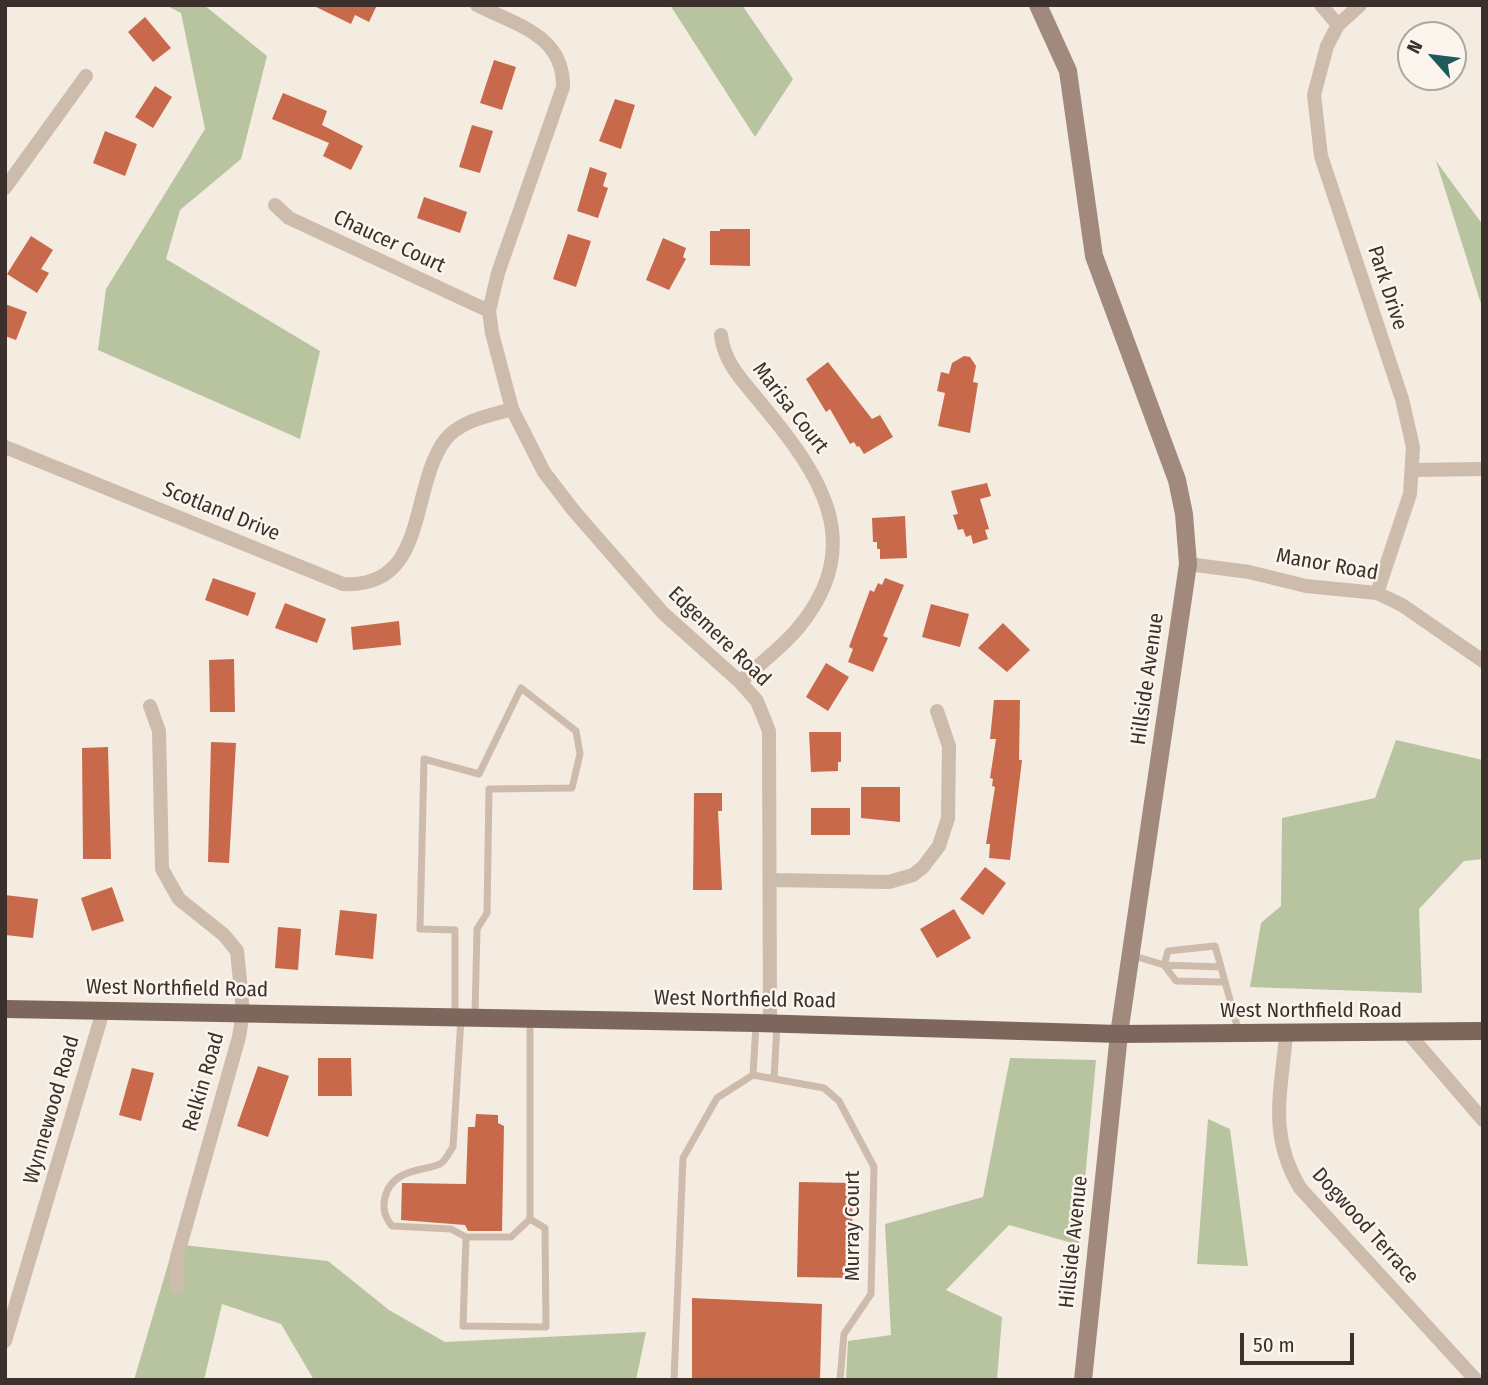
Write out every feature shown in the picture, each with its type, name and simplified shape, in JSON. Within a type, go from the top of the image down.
[{"type":"main road","name":"West Northfield Road","points":[[5,1009],[768,1023],[1119,1034],[1409,1034],[1483,1031]]},
{"type":"street","name":"Edgemere Road","points":[[477,5],[543,39],[554,49],[563,72],[563,87],[498,273],[489,312],[512,409],[544,472],[574,511],[663,613],[740,682],[757,701],[769,731],[772,880],[768,1023]]},
{"type":"street","name":"Hillside Avenue","points":[[1038,5],[1068,71],[1094,256],[1177,480],[1184,514],[1188,564],[1119,1034],[1083,1380]]},
{"type":"street","points":[[1321,5],[1338,25]]},
{"type":"street","name":"Park Drive","points":[[1360,5],[1338,25],[1326,46],[1314,95],[1319,145],[1402,399],[1413,447],[1410,494],[1377,593]]},
{"type":"street","points":[[5,188],[86,76]]},
{"type":"street","name":"Chaucer Court","points":[[275,205],[289,218],[489,312]]},
{"type":"street","name":"Marisa Court","points":[[721,335],[729,364],[802,454],[815,475],[829,510],[832,532],[828,574],[810,612],[797,630],[740,682]]},
{"type":"street","name":"Scotland Drive","points":[[5,447],[344,584],[368,583],[379,578],[402,558],[435,459],[445,440],[459,426],[512,409]]},
{"type":"street","points":[[1413,470],[1483,470]]},
{"type":"street","name":"Manor Road","points":[[1188,564],[1249,572],[1306,586],[1377,593],[1402,605],[1483,661]]},
{"type":"street","name":"Relkin Road","points":[[150,706],[159,731],[162,869],[179,900],[224,934],[237,951],[243,1012],[239,1037],[177,1257],[177,1287]]},
{"type":"street","points":[[772,880],[889,882],[913,875],[923,867],[939,846],[948,818],[949,746],[937,711]]},
{"type":"street","name":"Wynnewood Road","points":[[5,1341],[103,1011]]},
{"type":"street","name":"Dogwood Terrace","points":[[1286,1034],[1279,1138],[1288,1167],[1300,1188],[1476,1380]]},
{"type":"street","points":[[1409,1034],[1483,1120]]},
{"type":"lane","points":[[464,1017],[455,930],[420,929],[424,759],[479,774],[521,688],[576,731],[580,754],[572,788],[489,789],[487,913],[477,929],[464,1017],[453,1147],[443,1163],[396,1180],[390,1185],[384,1200],[385,1218],[392,1226],[451,1229],[466,1237],[511,1237],[530,1219],[530,1018]]},
{"type":"lane","points":[[1164,965],[1168,951],[1215,946],[1222,982],[1240,1034]]},
{"type":"lane","points":[[1131,955],[1164,965],[1221,967]]},
{"type":"lane","points":[[1164,965],[1177,981],[1222,982]]},
{"type":"lane","points":[[674,1380],[683,1158],[717,1098],[753,1075],[768,1023]]},
{"type":"lane","points":[[768,1023],[774,1079]]},
{"type":"lane","name":"Murray Court","points":[[753,1075],[824,1088],[839,1101],[874,1167],[871,1294],[844,1335],[840,1380]]},
{"type":"lane","points":[[466,1237],[463,1326],[546,1328],[545,1228],[530,1219]]},
{"type":"green space","points":[[165,5],[204,5],[267,56],[241,159],[180,210],[166,259],[320,351],[300,439],[98,350],[106,289],[205,129],[181,13]]},
{"type":"green space","points":[[670,5],[742,5],[793,79],[755,137]]},
{"type":"green space","points":[[1436,161],[1483,225],[1483,310]]},
{"type":"green space","points":[[1396,740],[1483,760],[1483,859],[1464,861],[1419,909],[1422,993],[1250,987],[1261,923],[1281,906],[1282,818],[1375,798]]},
{"type":"green space","points":[[1010,1058],[1096,1060],[1079,1245],[1009,1225],[946,1290],[1002,1317],[997,1380],[846,1380],[848,1341],[891,1335],[885,1224],[983,1197]]},
{"type":"green space","points":[[1208,1119],[1230,1129],[1248,1266],[1197,1264]]},
{"type":"green space","points":[[174,1244],[328,1261],[389,1310],[445,1342],[646,1332],[636,1380],[314,1380],[281,1324],[222,1304],[204,1380],[134,1380]]},
{"type":"building","points":[[312,5],[377,5],[369,22],[355,15],[351,24]]},
{"type":"building","points":[[145,17],[171,48],[153,62],[128,32]]},
{"type":"building","points":[[494,60],[516,67],[502,110],[480,103]]},
{"type":"building","points":[[155,86],[172,97],[153,128],[135,117]]},
{"type":"building","points":[[283,93],[327,111],[322,125],[363,146],[351,170],[323,156],[329,143],[272,119]]},
{"type":"building","points":[[615,99],[635,105],[621,149],[599,141]]},
{"type":"building","points":[[472,125],[493,131],[480,173],[459,167]]},
{"type":"building","points":[[105,131],[137,144],[125,176],[93,163]]},
{"type":"building","points":[[590,167],[607,173],[603,186],[608,188],[598,218],[577,211]]},
{"type":"building","points":[[424,197],[467,212],[460,233],[417,218]]},
{"type":"building","points":[[750,229],[750,266],[710,265],[710,231]]},
{"type":"building","points":[[568,234],[591,241],[576,287],[553,279]]},
{"type":"building","points":[[31,236],[53,250],[41,269],[49,273],[37,293],[7,274]]},
{"type":"building","points":[[663,238],[686,248],[683,257],[686,259],[669,290],[646,280]]},
{"type":"building","points":[[5,304],[27,312],[16,340],[5,336]]},
{"type":"building","points":[[964,356],[970,357],[976,366],[973,382],[978,383],[970,433],[938,426],[945,393],[937,391],[941,372],[949,374],[952,363]]},
{"type":"building","points":[[828,362],[872,419],[880,415],[893,437],[864,454],[854,442],[850,444],[830,409],[826,412],[806,379]]},
{"type":"building","points":[[987,483],[991,496],[980,499],[989,529],[985,530],[988,539],[973,544],[971,535],[966,537],[963,529],[958,530],[953,515],[958,514],[951,491]]},
{"type":"building","points":[[905,516],[907,558],[880,559],[880,549],[877,549],[877,542],[873,542],[872,518]]},
{"type":"building","points":[[213,578],[256,593],[248,616],[205,600]]},
{"type":"building","points":[[885,578],[904,585],[883,636],[888,638],[873,672],[848,662],[853,649],[849,647],[870,590],[874,592],[878,583],[882,585]]},
{"type":"building","points":[[285,603],[326,619],[317,643],[275,628]]},
{"type":"building","points":[[931,604],[969,614],[960,647],[922,637]]},
{"type":"building","points":[[399,621],[401,645],[353,650],[351,627]]},
{"type":"building","points":[[1003,623],[1030,650],[1007,672],[978,648]]},
{"type":"building","points":[[234,659],[235,712],[210,712],[209,660]]},
{"type":"building","points":[[826,663],[849,677],[828,711],[806,697]]},
{"type":"building","points":[[994,700],[1020,700],[1019,760],[1022,760],[1010,860],[989,858],[990,844],[986,844],[995,787],[992,786],[993,779],[990,778],[996,739],[990,739]]},
{"type":"building","points":[[809,732],[841,732],[841,762],[838,762],[838,771],[811,772]]},
{"type":"building","points":[[211,742],[236,743],[229,863],[208,862]]},
{"type":"building","points":[[108,747],[111,859],[83,859],[82,748]]},
{"type":"building","points":[[861,787],[900,787],[900,822],[861,818]]},
{"type":"building","points":[[694,793],[722,793],[722,811],[718,811],[722,890],[693,890]]},
{"type":"building","points":[[811,808],[850,808],[850,835],[811,835]]},
{"type":"building","points":[[985,867],[1006,883],[983,915],[960,899]]},
{"type":"building","points":[[112,887],[124,921],[92,931],[81,898]]},
{"type":"building","points":[[5,895],[38,899],[33,938],[5,935]]},
{"type":"building","points":[[954,909],[971,938],[937,958],[920,929]]},
{"type":"building","points":[[340,910],[377,914],[373,959],[335,955]]},
{"type":"building","points":[[278,927],[301,929],[298,970],[275,968]]},
{"type":"building","points":[[318,1058],[351,1058],[352,1096],[318,1096]]},
{"type":"building","points":[[258,1066],[289,1076],[268,1137],[237,1126]]},
{"type":"building","points":[[132,1068],[154,1073],[141,1121],[119,1115]]},
{"type":"building","points":[[476,1114],[498,1115],[498,1123],[504,1126],[502,1231],[468,1231],[465,1225],[401,1220],[402,1183],[466,1184],[468,1127],[475,1127]]},
{"type":"building","points":[[799,1182],[853,1183],[851,1278],[797,1277]]},
{"type":"building","points":[[692,1298],[822,1304],[820,1380],[692,1380]]}]
